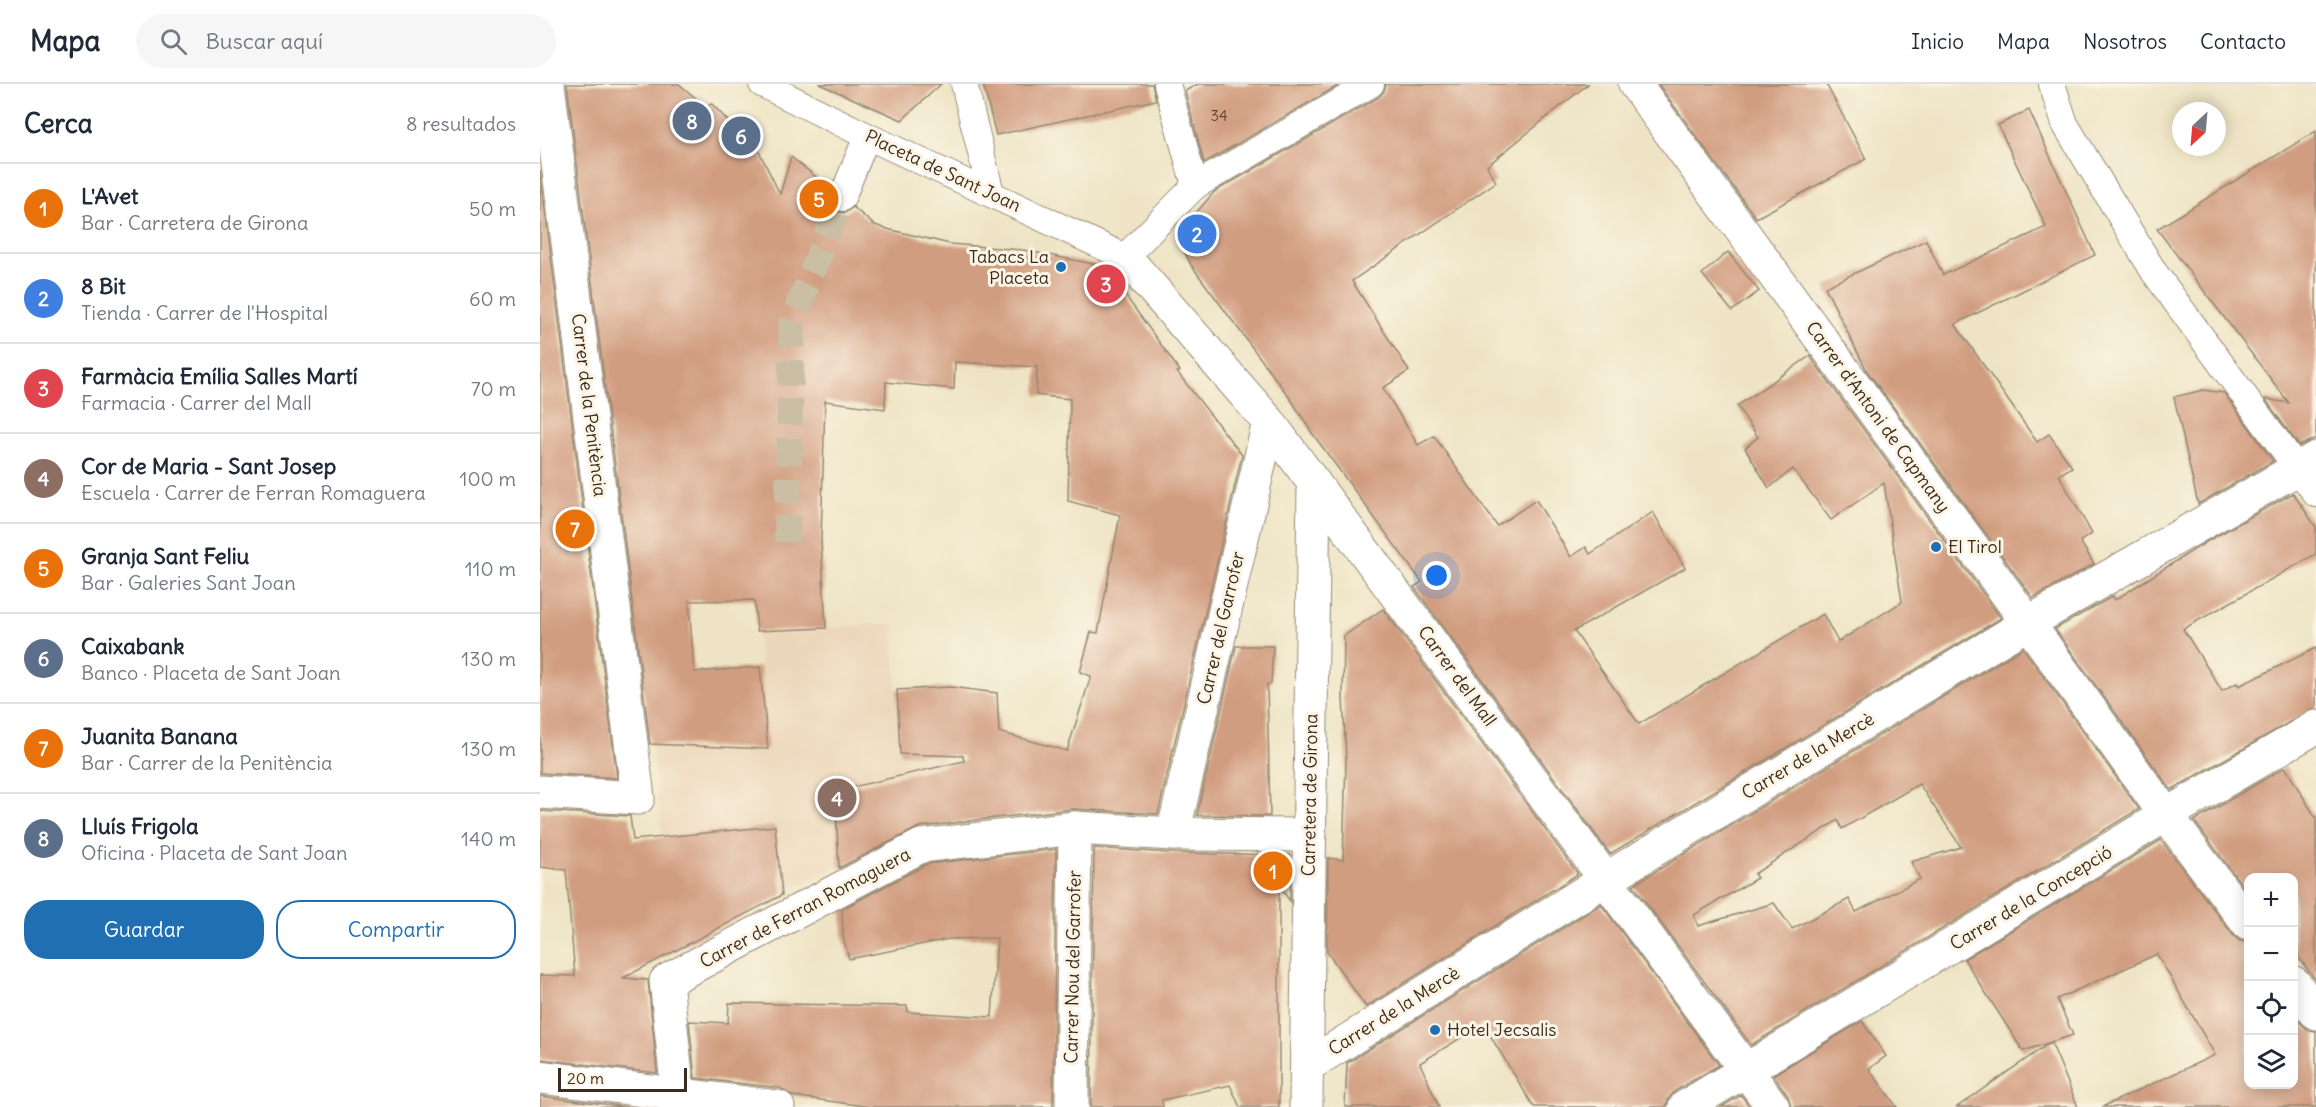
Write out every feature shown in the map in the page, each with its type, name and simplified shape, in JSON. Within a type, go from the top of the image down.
[{"type":"street","name":"Carrer de la Penitència","points":[[540,792],[638,798],[548,84]]},
{"type":"street","name":"Placeta de Sant Joan","points":[[762,84],[1125,257]]},
{"type":"street","points":[[964,84],[991,193]]},
{"type":"street","name":"Carrer d'Antoni de Capmany","points":[[1635,84],[2166,815],[2244,919]]},
{"type":"street","points":[[2052,84],[2065,124],[2154,272],[2310,473]]},
{"type":"street","points":[[1169,85],[1195,186]]},
{"type":"street","points":[[1125,257],[1195,186],[1368,85]]},
{"type":"street","points":[[842,198],[867,136]]},
{"type":"street","name":"Carrer del Mall","points":[[1125,257],[1269,422],[1773,1107]]},
{"type":"street","name":"Carrer del Garrofer","points":[[1173,834],[1269,422]]},
{"type":"street","name":"Carrer de la Mercè","points":[[1307,1066],[1606,879],[2028,623],[2310,473]]},
{"type":"street","name":"Carretera de Girona","points":[[1306,1107],[1314,483]]},
{"type":"street","name":"Carrer de la Concepció","points":[[1685,1107],[2166,815],[2316,727]]},
{"type":"street","name":"Carrer de Ferran Romaguera","points":[[678,1093],[666,981],[921,846],[1075,828],[1173,834],[1310,835]]},
{"type":"street","name":"Carrer Nou del Garrofer","points":[[1072,1107],[1075,828]]},
{"type":"street","points":[[2298,988],[2316,1012]]},
{"type":"street","points":[[540,1077],[778,1107]]},
{"type":"shaded area","points":[[893,624],[897,690],[950,687],[997,693],[999,728],[937,730],[947,782],[1024,814],[904,830],[677,949],[651,744],[768,749],[757,631]]},
{"type":"building","points":[[567,84],[679,84],[705,106],[712,104],[728,121],[746,125],[780,194],[791,157],[830,188],[827,201],[837,212],[845,213],[853,207],[873,224],[883,228],[950,244],[1023,250],[1104,266],[1180,371],[1177,372],[1242,455],[1158,814],[1073,809],[919,827],[839,868],[835,791],[964,761],[963,756],[900,754],[897,690],[950,687],[997,693],[999,732],[1067,751],[1091,676],[1080,672],[1091,632],[1098,633],[1120,515],[1068,501],[1070,399],[1036,395],[1037,367],[955,362],[954,389],[886,382],[885,409],[825,401],[821,541],[826,628],[757,631],[754,600],[689,601],[694,672],[760,667],[768,749],[650,744]]},
{"type":"building","points":[[819,84],[941,84],[902,120]]},
{"type":"building","points":[[983,84],[1152,84],[1156,100],[996,135]]},
{"type":"building","points":[[1198,84],[1341,84],[1204,163],[1185,91]]},
{"type":"building","points":[[1386,84],[1588,84],[1487,166],[1496,182],[1352,281],[1409,371],[1383,388],[1418,445],[1434,436],[1497,526],[1536,500],[1571,557],[1586,547],[1590,554],[1653,512],[1685,568],[1574,631],[1639,724],[1823,614],[1838,642],[1902,602],[1884,483],[1831,520],[1793,469],[1769,488],[1745,448],[1758,437],[1737,406],[1810,356],[2001,618],[1610,854],[1414,587],[1422,582],[1191,265],[1182,246],[1183,228],[1214,192],[1379,97]]},
{"type":"building","points":[[1658,84],[1826,84],[1866,159],[1756,218]]},
{"type":"building","points":[[2029,110],[2095,255],[1955,324],[2037,442],[2049,434],[2072,467],[2059,475],[2092,534],[2080,541],[2094,564],[2033,598],[1867,371],[1825,287],[1926,240],[1943,275],[2046,227],[1998,125]]},
{"type":"building","points":[[2316,131],[2316,438],[2299,446],[2265,399],[2289,403],[2157,229]]},
{"type":"building","points":[[540,170],[617,778],[540,773]]},
{"type":"building","points":[[1728,252],[1759,291],[1732,311],[1702,274]]},
{"type":"building","points":[[2203,390],[2224,393],[2273,461],[2198,504],[2174,397]]},
{"type":"building","points":[[2293,493],[2316,527],[2316,554],[2183,629],[2222,691],[2237,683],[2239,686],[2316,648],[2316,707],[2171,790],[2055,629],[2113,596],[2115,600],[2206,542]]},
{"type":"building","points":[[1383,609],[1578,874],[1366,1007],[1327,952],[1328,858],[1343,860],[1346,760],[1343,698],[1344,636]]},
{"type":"building","points":[[1236,646],[1273,646],[1271,684],[1267,684],[1270,816],[1197,815]]},
{"type":"building","points":[[2023,648],[2139,809],[1751,1045],[1633,885]],"holes":[[[1919,784],[1961,847],[1911,862],[1920,879],[1856,912],[1849,899],[1792,929],[1774,903],[1698,926],[1694,915],[1757,878],[1754,874],[1838,820],[1842,829]]]},
{"type":"building","points":[[2285,767],[2316,818],[2316,981],[2298,956],[2298,873],[2244,873],[2244,888],[2194,821]]},
{"type":"building","points":[[540,811],[630,816],[633,840],[775,826],[782,895],[623,978],[648,980],[657,1073],[540,1059],[540,975],[575,976],[566,870],[540,867]]},
{"type":"building","points":[[2161,840],[2233,935],[2244,942],[2244,1089],[2298,1089],[2298,1020],[2308,1030],[2316,1031],[2316,1107],[2102,1107],[2215,1055],[2157,954],[2057,999],[2073,1035],[2023,1051],[1964,959]]},
{"type":"building","points":[[1094,848],[1172,853],[1290,855],[1290,901],[1279,886],[1279,1107],[1240,1107],[1230,1085],[1162,1100],[1163,1107],[1091,1107]]},
{"type":"building","points":[[1056,849],[1053,1107],[872,1107],[792,1096],[780,1088],[695,1078],[689,1021],[728,1023],[729,1003],[907,1006],[908,1012],[992,1017],[997,938],[949,939],[849,959],[843,936],[842,909],[927,864]]},
{"type":"building","points":[[1601,904],[1719,1065],[1675,1091],[1668,1099],[1666,1107],[1534,1107],[1483,1024],[1420,1063],[1439,1107],[1345,1107],[1347,1063]]},
{"type":"building","points":[[1862,1021],[1886,1056],[1869,1069],[1897,1107],[1791,1107],[1788,1096],[1773,1075]]},
{"type":"building","points":[[2051,1042],[2078,1107],[1957,1107]]},
{"type":"building","points":[[1741,1095],[1750,1107],[1721,1107]]},
{"type":"building","points":[[540,1096],[628,1107],[540,1107]]},
{"type":"tunnel","points":[[787,542],[792,322],[842,198]]},
{"type":"place","name":"Lluís Frigola","points":[[692,121]]},
{"type":"place","name":"Caixabank","points":[[741,136]]},
{"type":"place","name":"Granja Sant Feliu","points":[[819,199]]},
{"type":"place","name":"8 Bit","points":[[1197,234]]},
{"type":"place","name":"Tabacs La Placeta","points":[[1061,267]]},
{"type":"place","name":"Farmàcia Emília Salles Martí","points":[[1106,284]]},
{"type":"place","name":"Juanita Banana","points":[[575,529]]},
{"type":"place","name":"El Tirol","points":[[1936,547]]},
{"type":"place","name":"Cor de Maria - Sant Josep","points":[[837,798]]},
{"type":"place","name":"L'Avet","points":[[1273,871]]},
{"type":"place","name":"Hotel Jecsalis","points":[[1435,1030]]}]
